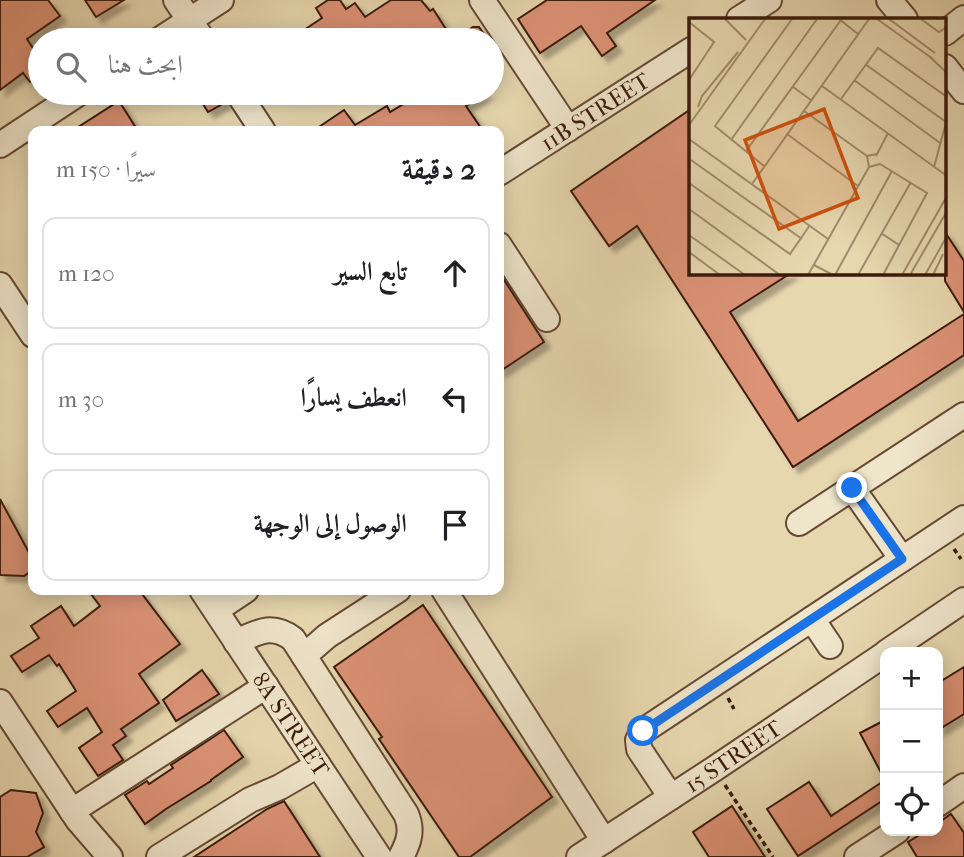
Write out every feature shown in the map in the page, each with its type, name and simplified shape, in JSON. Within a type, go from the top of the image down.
[{"type":"street","points":[[190,20],[221,0]]},
{"type":"street","points":[[482,0],[501,28]]},
{"type":"street","points":[[741,18],[769,0]]},
{"type":"street","points":[[889,0],[904,18]]},
{"type":"street","points":[[946,32],[964,18]]},
{"type":"street","points":[[504,33],[568,129]]},
{"type":"street","name":"11B STREET","points":[[504,170],[689,51]]},
{"type":"street","points":[[946,69],[964,91]]},
{"type":"street","points":[[29,126],[61,105]]},
{"type":"street","points":[[246,105],[260,126]]},
{"type":"street","points":[[1,144],[28,126]]},
{"type":"street","points":[[504,252],[547,320]]},
{"type":"street","points":[[0,285],[28,327]]},
{"type":"street","points":[[799,523],[964,415]]},
{"type":"street","points":[[852,488],[902,559]]},
{"type":"street","points":[[671,797],[638,744],[643,731],[964,519]]},
{"type":"street","points":[[209,600],[228,595]]},
{"type":"street","points":[[304,656],[327,636],[390,595]]},
{"type":"street","points":[[447,595],[604,841]]},
{"type":"street","name":"8A STREET","points":[[209,600],[379,857]]},
{"type":"street","name":"15 STREET","points":[[895,647],[964,600]]},
{"type":"street","points":[[812,619],[830,646]]},
{"type":"street","points":[[236,642],[267,630],[281,632],[293,639],[409,820],[410,833],[401,857]]},
{"type":"street","name":"15 STREET","points":[[579,857],[880,657]]},
{"type":"street","points":[[75,816],[266,686]]},
{"type":"street","points":[[0,702],[75,816],[97,857]]},
{"type":"street","points":[[159,857],[250,800],[276,778],[314,759]]},
{"type":"street","points":[[943,801],[964,786]]},
{"type":"street","points":[[75,816],[110,857]]},
{"type":"street","points":[[857,857],[889,836]]},
{"type":"path","points":[[714,769],[774,857]]},
{"type":"building","points":[[0,0],[48,0],[60,16],[43,28],[28,28],[28,79],[23,73],[0,90]]},
{"type":"building","points":[[85,0],[124,0],[96,17]]},
{"type":"building","points":[[328,0],[340,0],[346,9],[355,3],[365,17],[391,0],[421,0],[430,11],[433,9],[445,28],[307,28],[322,18],[316,8]]},
{"type":"building","points":[[547,0],[655,0],[607,33],[616,46],[602,56],[581,26],[540,53],[518,19]]},
{"type":"building","points":[[113,105],[122,105],[135,126],[80,126]]},
{"type":"building","points":[[204,105],[221,105],[208,112]]},
{"type":"building","points":[[402,105],[468,105],[480,126],[320,126],[344,110],[355,125],[387,106],[390,112]]},
{"type":"building","points":[[689,110],[689,275],[788,275],[730,312],[798,421],[964,314],[964,355],[793,467],[637,226],[609,246],[571,191]]},
{"type":"building","points":[[946,234],[964,261],[964,312],[945,281]]},
{"type":"building","points":[[504,280],[544,342],[504,369]]},
{"type":"building","points":[[0,499],[28,551],[28,573],[24,576],[0,575]]},
{"type":"building","points":[[92,595],[143,595],[180,644],[139,674],[159,703],[121,729],[126,736],[113,745],[123,760],[98,776],[79,748],[102,732],[87,708],[58,727],[47,711],[76,691],[59,664],[57,666],[49,655],[22,672],[11,656],[39,638],[31,626],[61,606],[74,626],[100,606]]},
{"type":"building","points":[[423,605],[552,797],[470,857],[459,857],[334,667]]},
{"type":"building","points":[[964,667],[964,714],[943,727],[943,710],[943,680]]},
{"type":"building","points":[[202,670],[219,694],[176,721],[163,700]]},
{"type":"building","points":[[880,723],[880,771],[860,733]]},
{"type":"building","points":[[224,730],[243,757],[145,824],[125,795],[147,781],[149,784],[173,768],[171,765]]},
{"type":"building","points":[[809,782],[831,816],[880,783],[880,802],[798,856],[767,809]]},
{"type":"building","points":[[11,790],[36,793],[43,813],[36,832],[44,847],[27,857],[0,857],[0,797]]},
{"type":"building","points":[[284,801],[320,857],[194,857],[267,809]]},
{"type":"building","points":[[732,806],[765,857],[709,857],[693,832]]},
{"type":"building","points":[[951,814],[964,833],[964,857],[917,857],[908,842],[918,836],[943,836],[943,820]]},
{"type":"route","points":[[643,731],[902,559],[852,488]]}]
